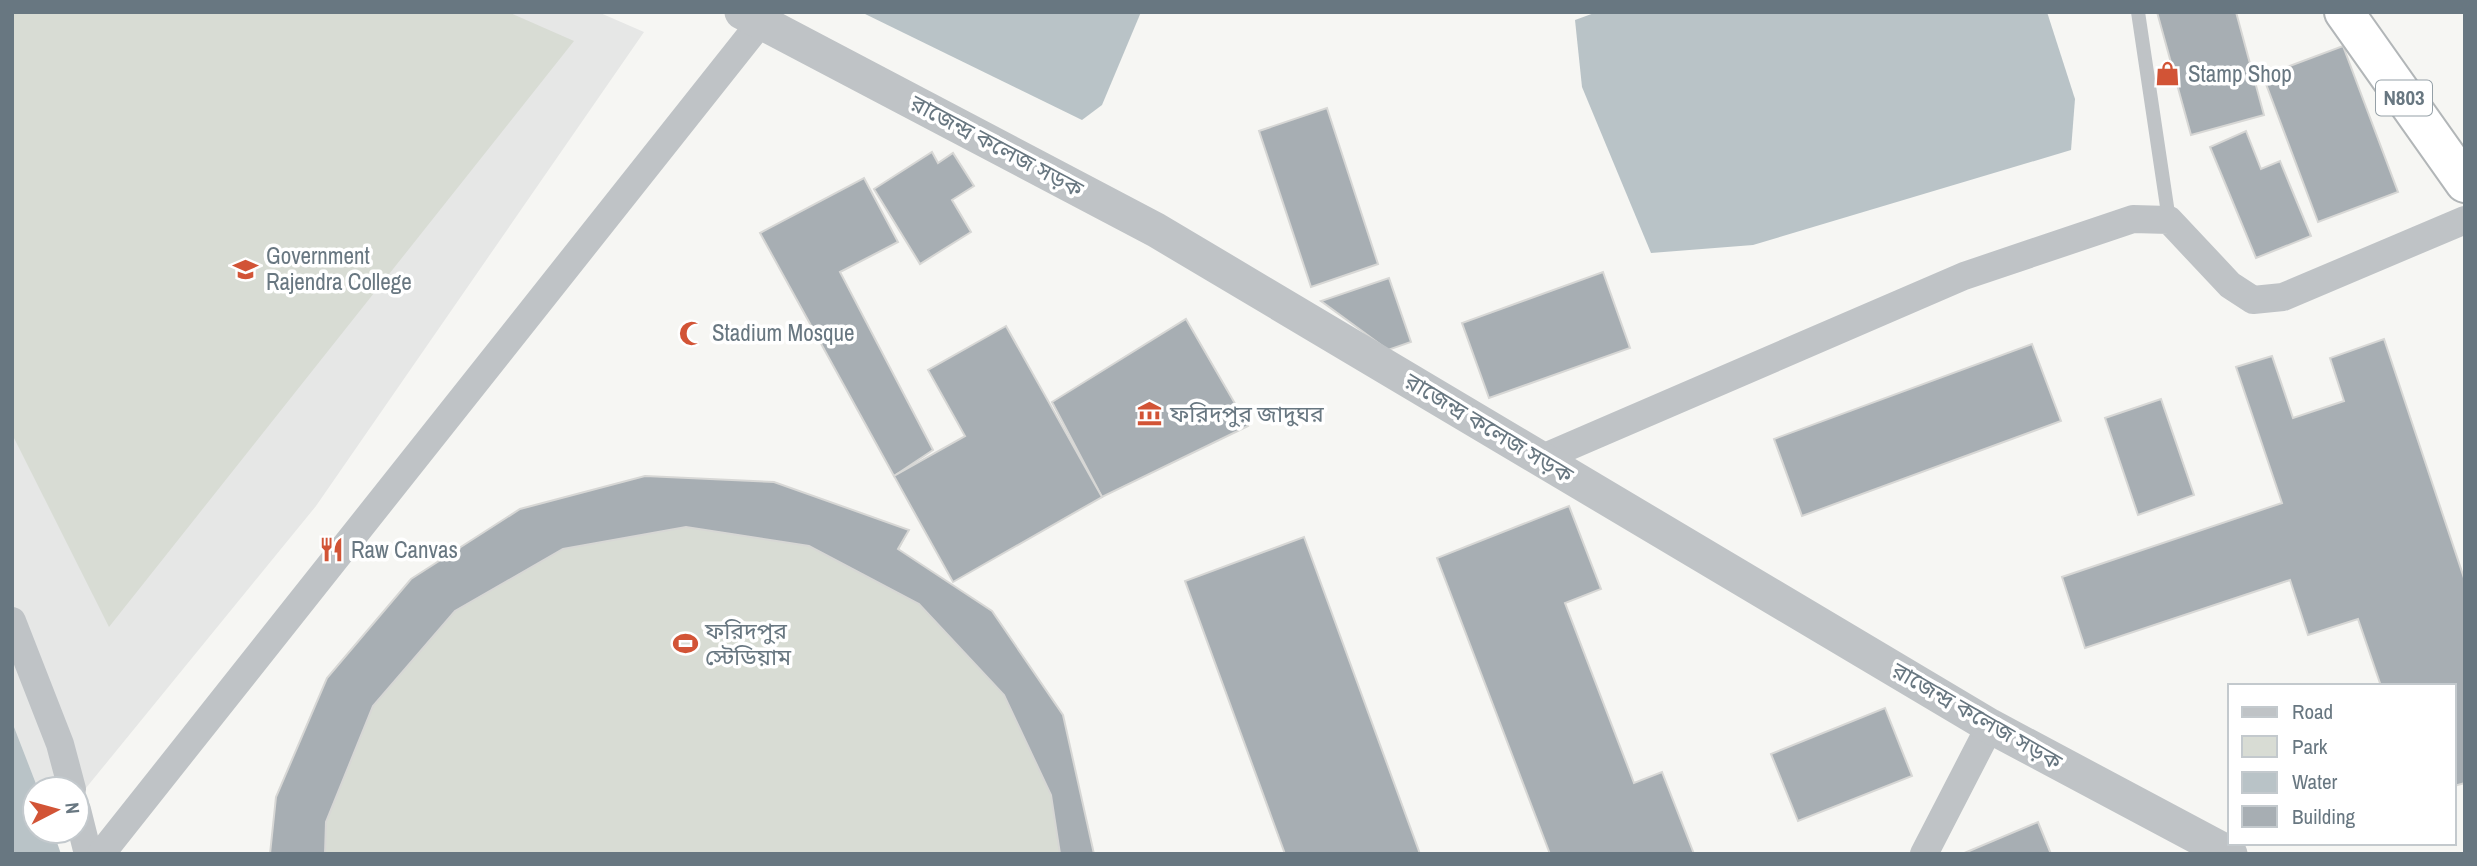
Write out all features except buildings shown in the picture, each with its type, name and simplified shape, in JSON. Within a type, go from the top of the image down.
[{"type":"highway","name":"N803","points":[[2344,12],[2465,183]]},
{"type":"street","points":[[101,854],[752,17]]},
{"type":"street","name":"রাজেন্দ্র কলেজ সড়ক","points":[[752,17],[1156,230],[1990,726],[2230,854]]},
{"type":"street","points":[[1540,459],[1964,276],[2133,219],[2169,220],[2230,285],[2253,300],[2283,297],[2465,220]]},
{"type":"street","points":[[12,621],[60,744],[68,775]]},
{"type":"street","points":[[1924,854],[1990,726]]},
{"type":"lane","points":[[2138,12],[2169,220]]},
{"type":"shaded area","name":"Government Rajendra College","points":[[12,12],[598,12],[644,32],[316,506],[91,782],[91,775],[21,775],[21,845],[33,845],[33,854],[12,854]]},
{"type":"green space","name":"Government Rajendra College","points":[[12,12],[508,12],[574,41],[109,627],[12,434]]},
{"type":"green space","name":"ফরিদপুর স্টেডিয়াম","points":[[645,476],[774,482],[909,530],[899,550],[992,611],[1063,715],[1094,854],[270,854],[276,797],[327,678],[411,579],[520,509]]},
{"type":"water","points":[[861,12],[1141,12],[1102,105],[1082,120]]},
{"type":"water","points":[[1597,12],[2047,12],[2075,99],[2071,150],[1753,245],[1651,253],[1582,87],[1575,20]]},
{"type":"water","points":[[12,722],[33,775],[21,775],[21,845],[58,845],[61,854],[12,854]]},
{"type":"place","name":"Stamp Shop","points":[[2168,74]]},
{"type":"place","name":"Government Rajendra College","points":[[246,269]]},
{"type":"place","name":"Stadium Mosque","points":[[692,333]]},
{"type":"place","name":"ফরিদপুর জাদুঘর","points":[[1150,414]]},
{"type":"place","name":"Raw Canvas","points":[[331,550]]},
{"type":"place","name":"ফরিদপুর স্টেডিয়াম","points":[[685,644]]}]
